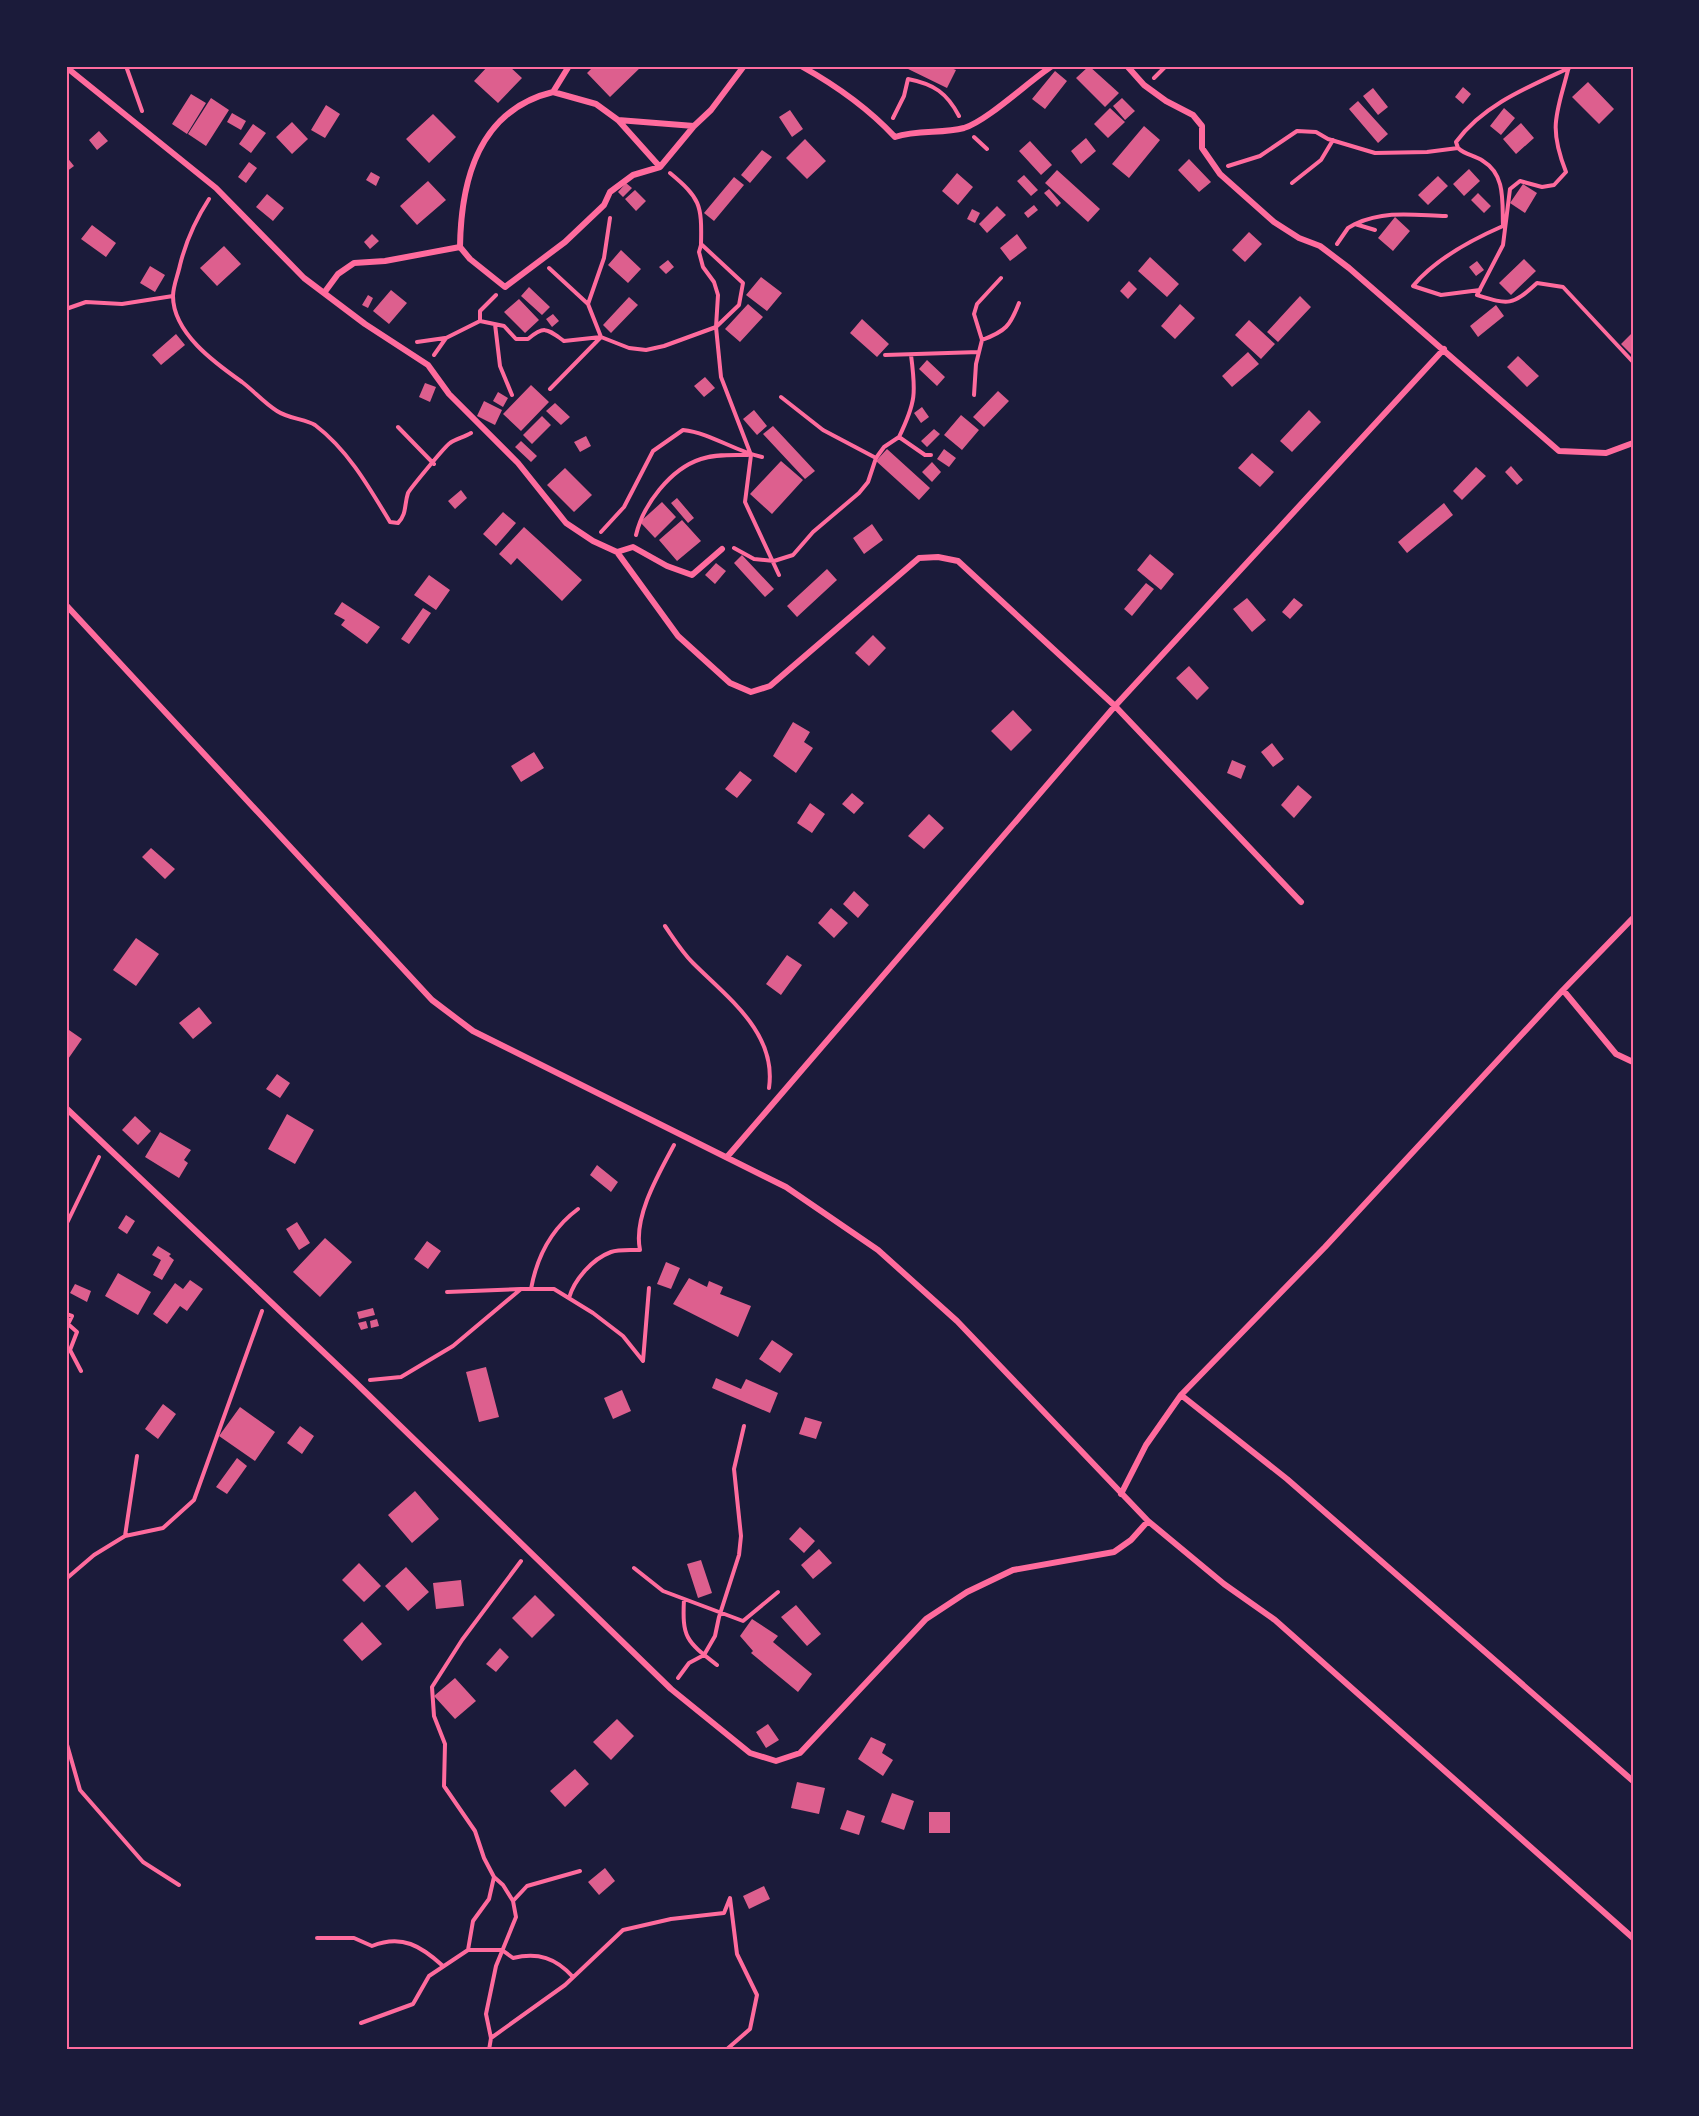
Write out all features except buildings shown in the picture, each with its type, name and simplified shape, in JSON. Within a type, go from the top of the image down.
[{"type":"street","points":[[66,66],[216,188],[291,266],[365,324],[398,344],[426,368],[518,463],[566,523],[593,541],[617,552],[678,636],[730,683],[751,692],[770,686],[919,558],[938,557],[958,561],[1115,706],[1301,902]]},
{"type":"street","points":[[554,92],[569,66]]},
{"type":"street","points":[[660,167],[618,120],[596,104],[554,92],[533,97],[510,111],[489,132],[463,198],[460,247],[470,259],[505,286],[565,242],[604,205],[610,192],[633,175],[660,167],[694,126],[711,110],[744,66]]},
{"type":"street","points":[[801,66],[841,89],[874,114],[895,137],[906,133],[965,127],[986,116],[1052,66]]},
{"type":"street","points":[[1127,66],[1144,86],[1193,115],[1202,126],[1202,148],[1220,174],[1274,222],[1327,252],[1444,349],[1560,451],[1606,453],[1633,443]]},
{"type":"street","points":[[618,120],[694,126]]},
{"type":"street","points":[[324,293],[338,274],[354,263],[384,261],[460,247]]},
{"type":"street","points":[[727,1157],[1115,706],[1444,349]]},
{"type":"street","points":[[617,552],[633,547],[667,566],[692,575],[722,549]]},
{"type":"street","points":[[66,605],[432,1000],[473,1032],[786,1187],[878,1250],[957,1321],[1148,1521],[1224,1584],[1275,1620],[1633,1938]]},
{"type":"street","points":[[1121,1494],[1146,1445],[1181,1395],[1325,1247],[1563,990],[1633,918]]},
{"type":"street","points":[[1563,990],[1616,1054],[1633,1062]]},
{"type":"street","points":[[66,1108],[355,1382],[671,1689],[750,1753],[776,1761],[800,1753],[926,1619],[967,1592],[1013,1570],[1114,1552],[1131,1540],[1148,1521]]},
{"type":"street","points":[[1181,1395],[1287,1479],[1633,1781]]},
{"type":"path","points":[[126,66],[148,132]]},
{"type":"path","points":[[1458,148],[1456,142],[1469,125],[1494,106],[1569,67]]},
{"type":"path","points":[[1503,226],[1510,189],[1520,181],[1542,187],[1554,185],[1566,172],[1554,120],[1569,67]]},
{"type":"path","points":[[895,137],[891,122],[904,96],[908,79],[924,82],[950,98],[965,127]]},
{"type":"path","points":[[1220,174],[1230,164],[1260,156],[1297,131],[1316,132],[1333,140],[1375,153],[1427,152],[1458,148],[1493,169],[1501,183],[1503,245],[1477,295],[1500,302],[1518,300],[1537,284],[1563,286],[1633,362]]},
{"type":"path","points":[[1292,183],[1316,165],[1333,140]]},
{"type":"path","points":[[660,167],[694,193],[701,225],[699,252],[703,267],[714,282],[718,295],[716,327],[720,377],[751,455],[745,502],[779,575]]},
{"type":"path","points":[[216,188],[192,230],[173,296],[177,315],[198,345],[222,370],[278,412],[294,420],[312,423],[328,436],[364,479],[393,524],[403,518],[409,492],[434,464],[441,451],[449,443],[483,428]]},
{"type":"path","points":[[588,304],[608,245],[610,219],[604,205]]},
{"type":"path","points":[[1327,252],[1341,241],[1347,228],[1371,217],[1395,212],[1446,216]]},
{"type":"path","points":[[1355,224],[1375,230]]},
{"type":"path","points":[[1480,290],[1441,295],[1413,286],[1424,272],[1456,250],[1503,226]]},
{"type":"path","points":[[398,344],[446,338],[480,321],[504,326],[516,339],[528,339],[540,330],[548,330],[564,341],[601,337],[629,348],[646,350],[716,327],[739,305],[743,283],[701,244]]},
{"type":"path","points":[[545,258],[542,262],[588,304],[601,337]]},
{"type":"path","points":[[974,395],[982,340],[974,314],[977,304],[1000,278]]},
{"type":"path","points":[[480,321],[480,311],[505,286]]},
{"type":"path","points":[[66,309],[86,302],[122,304],[173,296]]},
{"type":"path","points":[[982,340],[1003,332],[1019,303]]},
{"type":"path","points":[[495,324],[500,366],[512,395]]},
{"type":"path","points":[[550,389],[601,337]]},
{"type":"path","points":[[426,368],[446,338]]},
{"type":"path","points":[[885,355],[911,355],[919,352],[979,352]]},
{"type":"path","points":[[722,549],[729,546],[742,550],[754,559],[774,561],[793,555],[813,532],[859,493],[868,482],[876,458],[884,447],[899,437],[913,404],[916,382],[911,355]]},
{"type":"path","points":[[781,398],[823,430],[876,458]]},
{"type":"path","points":[[398,428],[434,464]]},
{"type":"path","points":[[593,541],[624,507],[653,452],[683,430],[701,432],[751,455]]},
{"type":"path","points":[[899,437],[925,455],[931,454]]},
{"type":"path","points":[[633,547],[646,507],[678,472],[700,459],[721,455],[762,457]]},
{"type":"path","points":[[665,926],[694,964],[710,976],[747,1017],[765,1046],[770,1063],[766,1111]]},
{"type":"path","points":[[569,1298],[572,1289],[594,1263],[612,1251],[640,1250],[637,1236],[655,1179],[681,1134]]},
{"type":"path","points":[[66,1225],[105,1145]]},
{"type":"path","points":[[531,1289],[536,1263],[562,1221],[578,1209]]},
{"type":"path","points":[[447,1292],[554,1289],[623,1336],[643,1361],[649,1288]]},
{"type":"path","points":[[355,1382],[401,1377],[453,1346],[521,1289]]},
{"type":"path","points":[[66,1579],[94,1555],[125,1536],[163,1528],[194,1500],[266,1298]]},
{"type":"path","points":[[66,1314],[72,1316],[68,1324],[77,1332],[70,1350],[81,1371]]},
{"type":"path","points":[[671,1689],[689,1663],[704,1655],[716,1636],[739,1555],[741,1536],[734,1469],[744,1426]]},
{"type":"path","points":[[125,1536],[137,1456]]},
{"type":"path","points":[[489,2050],[491,2038],[486,2014],[496,1966],[516,1917],[513,1901],[503,1885],[494,1877],[484,1858],[475,1831],[444,1786],[445,1744],[435,1716],[432,1687],[462,1640],[528,1551]]},
{"type":"path","points":[[634,1568],[663,1591],[743,1621],[778,1592]]},
{"type":"path","points":[[684,1599],[683,1625],[686,1637],[717,1665]]},
{"type":"path","points":[[66,1741],[80,1790],[143,1862],[179,1885]]},
{"type":"path","points":[[513,1901],[527,1886],[580,1871]]},
{"type":"path","points":[[468,1950],[473,1921],[489,1899],[494,1877]]},
{"type":"path","points":[[491,2038],[573,1977],[623,1930],[671,1919],[724,1913],[730,1898],[737,1954],[757,1995],[750,2029],[726,2050]]},
{"type":"path","points":[[317,1938],[354,1938],[372,1946],[387,1940],[422,1947],[443,1966]]},
{"type":"path","points":[[361,2023],[413,2004],[429,1976],[468,1950],[502,1950],[513,1958],[527,1954],[550,1958],[573,1977]]}]
